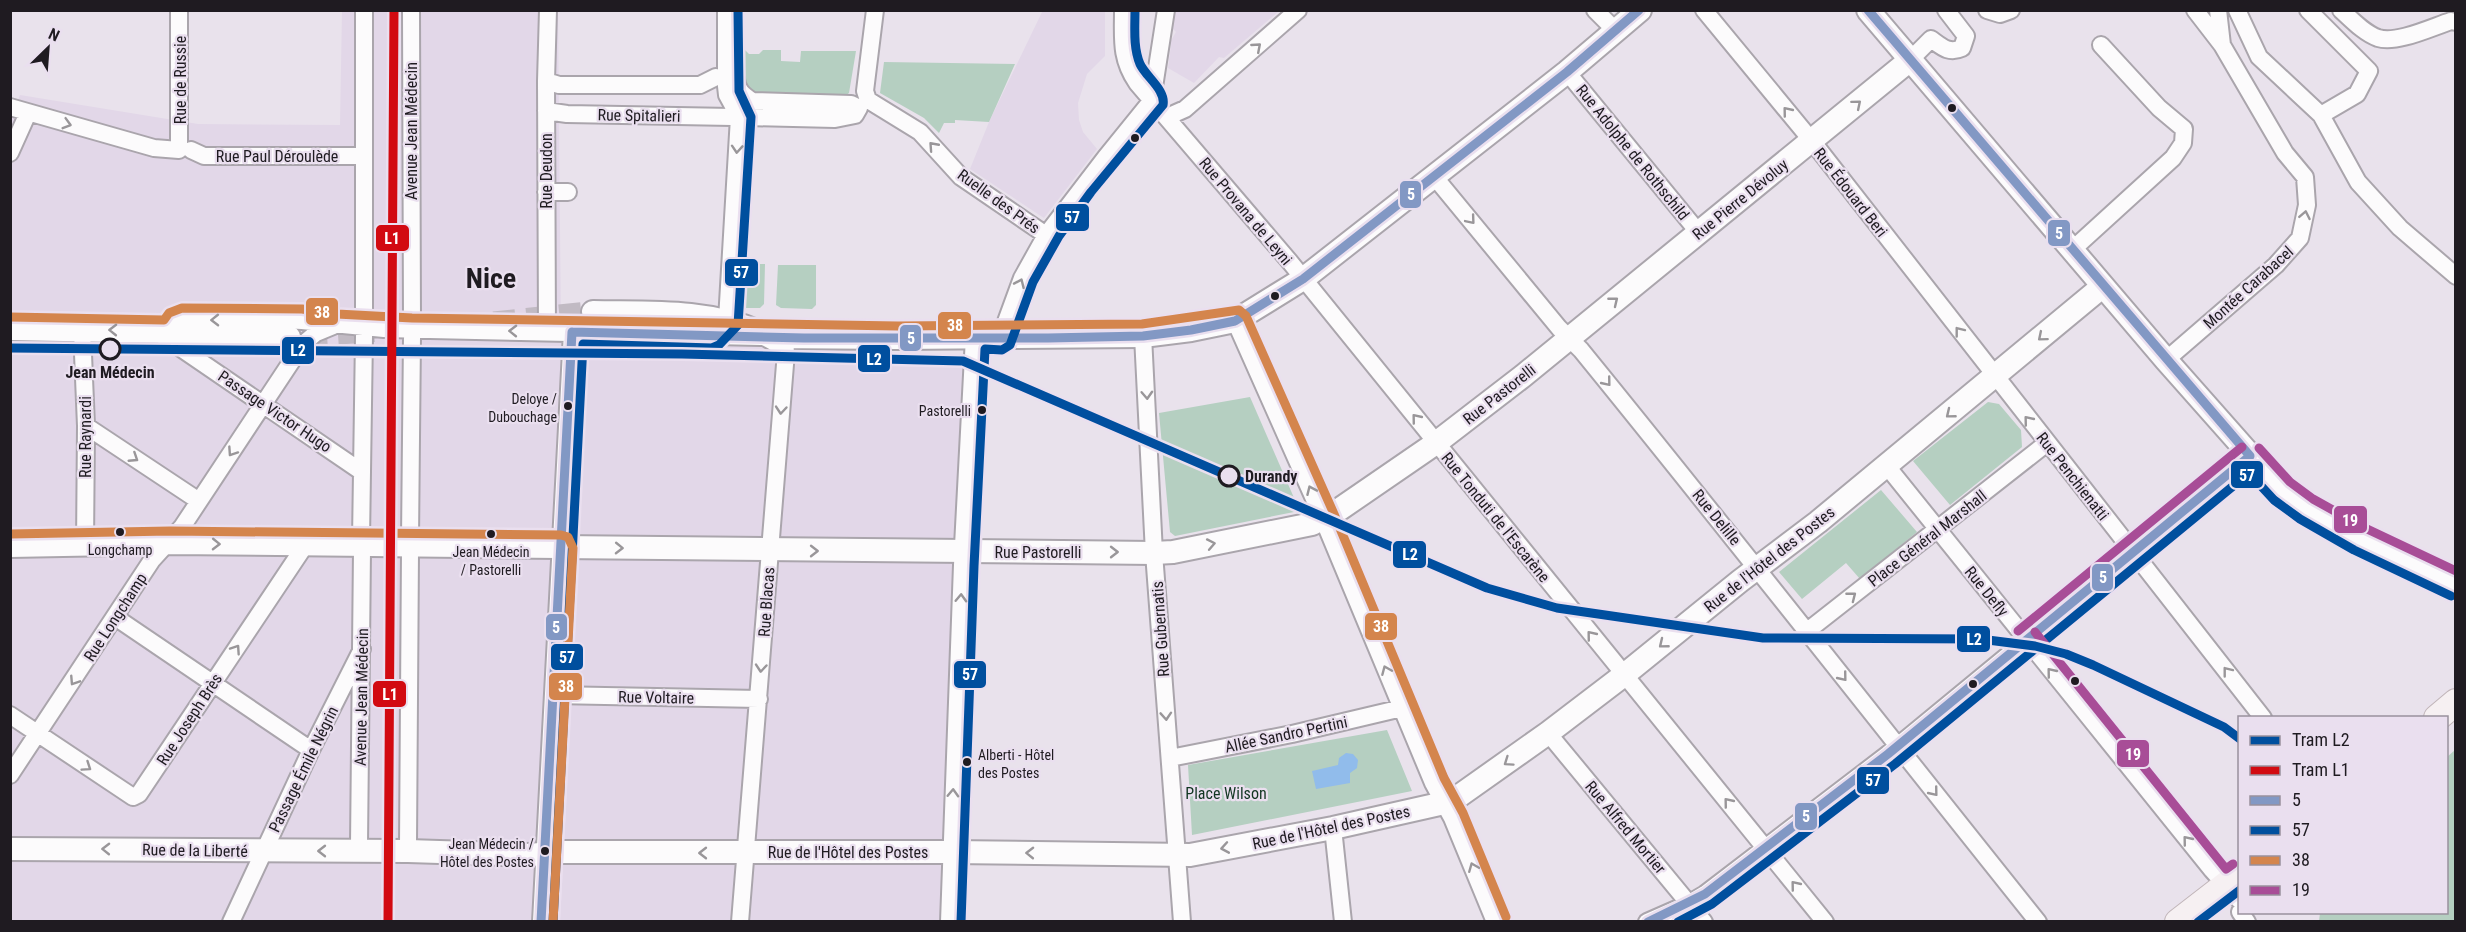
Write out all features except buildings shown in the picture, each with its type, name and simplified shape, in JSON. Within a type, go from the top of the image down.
[{"type":"main road","points":[[593,312],[692,314],[727,320],[778,344],[1143,336],[1191,330],[1235,321],[1303,279],[1567,72],[1640,10]]},
{"type":"main road","points":[[1868,10],[2166,360],[2282,491],[2306,509],[2359,539],[2456,585]]},
{"type":"main road","name":"Rue Pierre Dévoluy","points":[[1569,337],[1910,60]]},
{"type":"main road","name":"Rue de l'Hôtel des Postes","points":[[370,848],[543,854],[560,852],[951,852],[1190,855],[1333,828],[1444,803],[1459,796],[1548,733],[1624,675],[1995,377],[2103,286]]},
{"type":"main road","points":[[10,330],[164,331],[225,339],[289,337]]},
{"type":"main road","name":"Rue Pastorelli","points":[[10,546],[170,543],[1173,552],[1312,524],[1323,519],[1436,443],[1569,337]]},
{"type":"main road","points":[[2404,559],[2456,567]]},
{"type":"main road","points":[[2438,716],[2456,702]]},
{"type":"main road","name":"Rue de la Liberté","points":[[10,849],[264,851],[370,848]]},
{"type":"main road","points":[[2178,921],[2234,886]]},
{"type":"street","name":"Rue de Russie","points":[[179,10],[185,150]]},
{"type":"street","name":"Avenue Jean Médecin","points":[[364,10],[362,472],[365,545],[362,649],[370,848]]},
{"type":"street","name":"Avenue Jean Médecin","points":[[408,845],[412,330],[411,10]]},
{"type":"street","name":"Rue Deudon","points":[[547,332],[548,10]]},
{"type":"street","points":[[711,336],[727,320],[739,117],[727,95],[726,10]]},
{"type":"street","name":"Ruelle des Prés","points":[[875,10],[865,91],[868,100],[920,132],[961,177],[1046,235]]},
{"type":"street","name":"Rue Provana de Leyni","points":[[1123,10],[1123,55],[1128,69],[1303,279]]},
{"type":"street","points":[[1000,338],[1022,278],[1046,235],[1152,100],[1166,10]]},
{"type":"street","points":[[1167,117],[1185,109],[1298,10]]},
{"type":"street","points":[[1595,10],[1616,31]]},
{"type":"street","name":"Rue Édouard Beri","points":[[1704,10],[1812,141],[1995,377]]},
{"type":"street","points":[[1910,60],[1931,39],[1948,51],[1962,48],[1966,36],[1946,10]]},
{"type":"street","points":[[1988,10],[2000,14],[2012,10]]},
{"type":"street","name":"Montée Carabacel","points":[[2166,360],[2276,266],[2301,238],[2307,205],[2305,177],[2285,153],[2222,45],[2195,10]]},
{"type":"street","points":[[2218,10],[2222,45]]},
{"type":"street","points":[[2237,10],[2259,57],[2322,115],[2358,182],[2400,228],[2456,276]]},
{"type":"street","points":[[2308,10],[2369,71],[2357,94],[2322,115]]},
{"type":"street","points":[[2341,10],[2367,33],[2380,39],[2393,40],[2451,21],[2456,22]]},
{"type":"street","points":[[2072,250],[2173,158],[2185,138],[2184,129],[2159,108],[2101,45]]},
{"type":"street","name":"Rue Adolphe de Rothschild","points":[[1567,72],[1699,233]]},
{"type":"street","name":"Rue Spitalieri","points":[[546,81],[559,85],[700,85],[716,77]]},
{"type":"street","name":"Rue Spitalieri","points":[[546,111],[567,114],[835,119],[855,115],[859,108],[851,104],[752,101],[744,96],[737,86],[736,78]]},
{"type":"street","name":"Rue Paul Déroulède","points":[[10,107],[154,148],[185,150],[204,156],[364,156]]},
{"type":"street","points":[[10,153],[28,113]]},
{"type":"street","name":"Rue Delille","points":[[1433,175],[1758,568],[1806,632],[2038,921]]},
{"type":"street","points":[[546,192],[568,192]]},
{"type":"street","name":"Rue Tonduti de l'Escarène","points":[[1303,279],[1825,921]]},
{"type":"street","points":[[164,331],[183,320],[264,319],[364,329],[711,336],[778,344]]},
{"type":"street","points":[[1235,321],[1323,519],[1433,783],[1452,818],[1495,921]]},
{"type":"street","name":"Rue Longchamp","points":[[10,775],[152,560],[170,543],[309,338],[315,333],[336,326]]},
{"type":"street","name":"Rue Raynardi","points":[[82,330],[86,426],[85,545]]},
{"type":"street","name":"Passage Victor Hugo","points":[[164,331],[362,472]]},
{"type":"street","points":[[541,921],[572,332]]},
{"type":"street","name":"Rue Gubernatis","points":[[1143,336],[1154,553],[1182,921]]},
{"type":"street","points":[[949,921],[963,551],[974,338]]},
{"type":"street","name":"Rue Blacas","points":[[740,921],[770,550],[778,344]]},
{"type":"street","name":"Rue Penchienatti","points":[[1995,377],[2262,716]]},
{"type":"street","points":[[86,426],[199,501]]},
{"type":"street","name":"Place Général Marshall","points":[[1806,632],[2047,443]]},
{"type":"street","points":[[1647,921],[1688,904],[1765,848],[1897,746],[2250,456]]},
{"type":"street","name":"Rue Defly","points":[[1886,465],[2026,640],[2234,886],[2230,900],[2238,910]]},
{"type":"street","name":"Rue Joseph Brès","points":[[38,734],[133,797],[139,794],[306,544]]},
{"type":"street","points":[[115,617],[310,750]]},
{"type":"street","name":"Passage Émile Négrin","points":[[231,921],[310,750],[362,649]]},
{"type":"street","name":"Rue Voltaire","points":[[554,695],[759,699]]},
{"type":"street","name":"Allée Sandro Pertini","points":[[1170,758],[1402,708]]},
{"type":"street","points":[[10,715],[38,734]]},
{"type":"street","name":"Rue Alfred Mortier","points":[[1548,733],[1704,921]]},
{"type":"street","points":[[1333,828],[1343,921]]},
{"type":"shaded area","points":[[1043,10],[1105,11],[1105,56],[1087,74],[1078,103],[1079,120],[1083,132],[1097,149],[1044,218],[970,169],[989,122]]},
{"type":"shaded area","points":[[342,11],[558,11],[561,335],[966,356],[941,921],[11,921],[10,120],[20,95],[198,124],[340,125]]},
{"type":"shaded area","points":[[1175,11],[1279,11],[1224,58],[1219,57],[1194,83],[1168,68],[1171,45],[1169,44],[1176,32],[1172,28]]},
{"type":"green space","points":[[739,50],[745,50],[749,54],[759,54],[763,50],[781,50],[781,61],[800,62],[801,51],[856,51],[849,93],[842,98],[753,97],[738,84]]},
{"type":"green space","points":[[884,62],[1015,64],[989,122],[955,120],[955,123],[944,123],[939,133],[924,118],[880,93]]},
{"type":"green space","points":[[748,264],[765,264],[764,304],[760,308],[746,308],[739,296],[741,269],[748,269]]},
{"type":"green space","points":[[778,265],[816,265],[816,305],[812,309],[781,308],[776,305]]},
{"type":"green space","points":[[1250,397],[1298,507],[1294,512],[1175,536],[1170,532],[1159,413]]},
{"type":"green space","points":[[1988,402],[1999,404],[2021,430],[2022,447],[1950,505],[1913,461]]},
{"type":"green space","points":[[1881,490],[1917,532],[1860,579],[1846,563],[1802,599],[1779,572]]},
{"type":"green space","name":"Place Wilson","points":[[1387,730],[1412,791],[1192,835],[1188,765]]},
{"type":"green space","points":[[2455,750],[2455,921],[2319,921],[2320,914],[2448,914],[2448,756]]},
{"type":"water","points":[[1346,753],[1353,754],[1358,760],[1357,768],[1350,773],[1350,783],[1316,789],[1312,771],[1338,765],[1339,758]]},
{"type":"tunnel","points":[[461,326],[593,312]]},
{"type":"tunnel","points":[[305,336],[374,331]]},
{"type":"tram line","name":"L1","points":[[388,922],[394,10]]},
{"type":"tram line","name":"L2","points":[[10,348],[682,354],[963,361],[1487,588],[1557,608],[1763,638],[1980,639],[2035,646],[2066,654],[2093,665],[2224,727],[2238,738]]},
{"type":"transit line","name":"57","points":[[553,922],[583,344],[712,348],[719,345],[738,325],[751,117],[739,91],[738,10]]},
{"type":"transit line","name":"57","points":[[961,922],[974,566],[985,349],[1002,350],[1010,345],[1033,282],[1059,236],[1091,192],[1163,105],[1162,94],[1143,69],[1138,58],[1135,10]]},
{"type":"transit line","name":"5","points":[[572,332],[804,338],[1048,338],[1143,336],[1191,330],[1235,321],[1303,279],[1567,72],[1639,10]]},
{"type":"transit line","name":"5","points":[[1868,10],[2250,456]]},
{"type":"transit line","name":"38","points":[[10,317],[164,320],[169,313],[182,308],[302,309],[337,314],[412,318],[898,326],[1142,324],[1239,310],[1246,316],[1334,514],[1444,778],[1463,813],[1506,917]]},
{"type":"transit line","name":"5","points":[[541,922],[572,332]]},
{"type":"transit line","name":"19","points":[[2018,631],[2242,447]]},
{"type":"transit line","name":"19","points":[[2259,448],[2290,482],[2313,499],[2365,528],[2456,571]]},
{"type":"transit line","name":"5","points":[[1648,922],[1705,894],[1888,754],[2250,456]]},
{"type":"transit line","name":"57","points":[[1678,922],[1712,904],[1895,764],[2249,473],[2274,500],[2300,519],[2354,550],[2451,596]]},
{"type":"transit line","name":"38","points":[[10,534],[170,531],[561,535],[568,537],[573,548],[553,922]]},
{"type":"transit line","name":"19","points":[[2035,632],[2226,869],[2233,864]]},
{"type":"transit line","name":"57","points":[[2198,922],[2238,892]]},
{"type":"place","name":"Jean Médecin","points":[[110,349]]},
{"type":"place","name":"Deloye / Dubouchage","points":[[568,406]]},
{"type":"place","name":"Pastorelli","points":[[982,410]]},
{"type":"place","name":"Durandy","points":[[1229,476]]},
{"type":"place","name":"Longchamp","points":[[120,532]]},
{"type":"place","name":"Jean Médecin / Pastorelli","points":[[491,534]]},
{"type":"place","name":"Alberti - Hôtel des Postes","points":[[967,762]]},
{"type":"place","name":"Jean Médecin / Hôtel des Postes","points":[[545,851]]},
{"type":"district","name":"Nice","points":[[491,278]]}]
